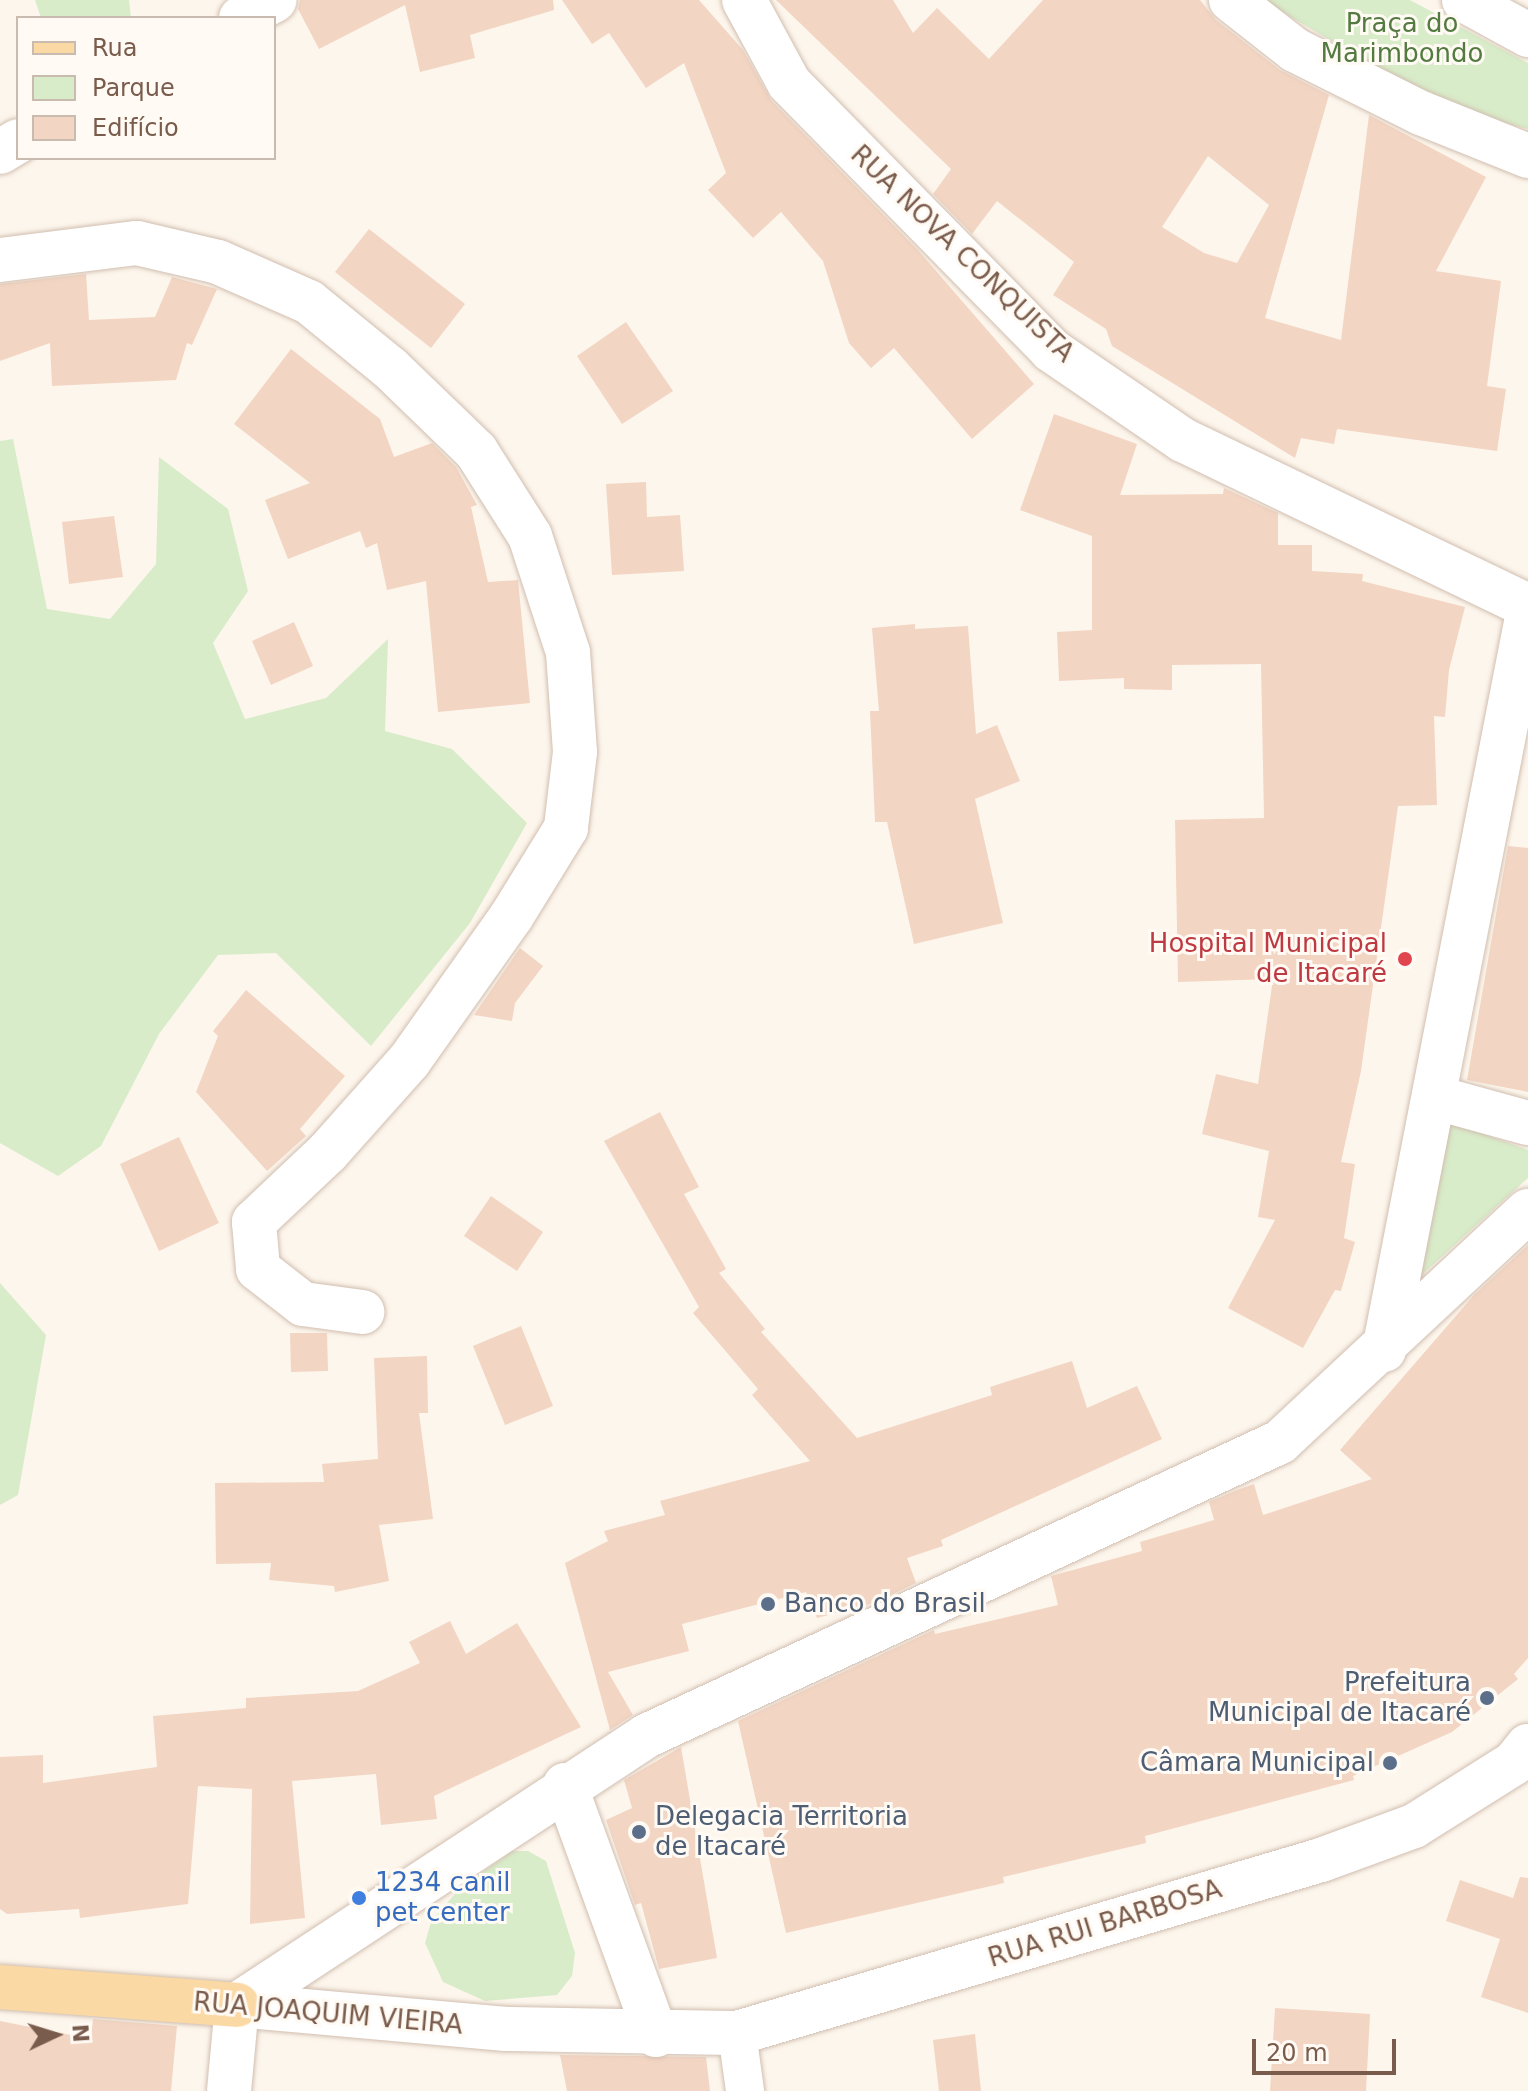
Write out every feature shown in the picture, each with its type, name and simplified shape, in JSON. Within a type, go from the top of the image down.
[{"type":"main road","name":"RUA JOAQUIM VIEIRA","points":[[0,1987],[237,2005]]},
{"type":"street","points":[[245,16],[275,0]]},
{"type":"street","name":"RUA NOVA CONQUISTA","points":[[744,0],[789,83],[1051,350],[1183,440],[1528,609]]},
{"type":"street","points":[[1231,0],[1295,50],[1421,113],[1528,156]]},
{"type":"street","points":[[1464,0],[1528,35]]},
{"type":"street","points":[[0,260],[137,243],[218,262],[309,302],[390,368],[476,451],[530,536],[568,652],[575,752],[566,828],[511,917],[409,1061],[328,1152],[254,1222],[258,1269],[303,1304],[362,1312]]},
{"type":"street","points":[[1384,1350],[1437,1098],[1528,609]]},
{"type":"street","points":[[1437,1098],[1528,1123]]},
{"type":"street","points":[[229,2091],[237,2005],[565,1785],[730,1694],[1280,1442],[1384,1350],[1528,1211]]},
{"type":"street","name":"RUA RUI BARBOSA","points":[[656,2035],[737,2033],[1306,1864],[1401,1831],[1514,1763],[1528,1746]]},
{"type":"street","points":[[565,1785],[656,2035]]},
{"type":"street","name":"RUA JOAQUIM VIEIRA","points":[[237,2005],[506,2029],[656,2035]]},
{"type":"street","points":[[737,2033],[745,2091]]},
{"type":"green space","points":[[35,0],[129,0],[131,16],[40,16]]},
{"type":"green space","name":"Praça do Marimbondo","points":[[1262,0],[1410,0],[1528,63],[1528,129],[1471,115],[1393,77]]},
{"type":"green space","points":[[13,439],[47,609],[110,619],[156,564],[159,457],[228,509],[248,591],[213,643],[245,719],[326,698],[388,639],[385,731],[452,749],[527,823],[470,923],[371,1046],[276,953],[218,955],[159,1034],[101,1146],[58,1176],[0,1143],[0,441]]},
{"type":"green space","points":[[1448,1121],[1528,1150],[1528,1178],[1414,1282]]},
{"type":"green space","points":[[0,1283],[46,1335],[18,1495],[0,1505]]},
{"type":"green space","points":[[512,1851],[528,1851],[546,1861],[575,1953],[572,1976],[557,1995],[485,2001],[443,1982],[425,1943],[431,1922],[459,1889]]},
{"type":"building","points":[[300,0],[553,0],[554,10],[470,35],[475,58],[420,72],[405,5],[319,49],[298,9]]},
{"type":"building","points":[[562,0],[699,0],[743,50],[771,100],[917,249],[1034,384],[972,439],[894,348],[871,368],[849,343],[823,261],[781,212],[753,238],[708,190],[726,173],[684,63],[646,88],[609,33],[592,44]]},
{"type":"building","points":[[776,0],[893,0],[913,33],[937,8],[989,59],[1043,0],[1200,0],[1216,20],[1280,70],[1329,95],[1265,318],[1341,340],[1369,115],[1486,177],[1436,271],[1501,281],[1487,386],[1506,389],[1497,451],[1337,429],[1334,444],[1301,438],[1295,458],[1112,346],[1106,329],[1053,295],[1074,262],[997,201],[972,234],[933,194],[951,169]],"holes":[[[1208,156],[1269,205],[1237,263],[1204,253],[1162,227]]]},
{"type":"building","points":[[369,229],[465,304],[431,348],[335,272]]},
{"type":"building","points":[[86,274],[89,320],[155,317],[172,277],[217,289],[192,345],[187,343],[176,380],[52,386],[50,343],[0,361],[0,284]]},
{"type":"building","points":[[626,322],[673,391],[622,424],[577,356]]},
{"type":"building","points":[[291,349],[380,419],[394,457],[432,443],[456,467],[477,505],[471,507],[488,582],[518,580],[530,703],[438,712],[426,581],[387,590],[377,543],[366,548],[360,531],[288,559],[265,500],[310,483],[234,424]]},
{"type":"building","points":[[1054,414],[1137,444],[1120,495],[1223,494],[1224,488],[1278,513],[1278,545],[1312,545],[1312,571],[1363,574],[1362,581],[1465,607],[1449,670],[1445,717],[1434,716],[1437,805],[1398,806],[1361,1071],[1341,1162],[1355,1164],[1344,1238],[1355,1242],[1341,1291],[1335,1290],[1303,1348],[1228,1308],[1275,1220],[1258,1217],[1269,1151],[1202,1134],[1216,1074],[1258,1084],[1273,979],[1178,982],[1175,820],[1264,818],[1261,664],[1172,665],[1172,690],[1124,689],[1124,678],[1059,681],[1057,632],[1092,630],[1092,536],[1020,510]]},
{"type":"building","points":[[646,482],[647,517],[680,515],[684,571],[612,575],[606,484]]},
{"type":"building","points":[[114,516],[123,577],[69,584],[62,522]]},
{"type":"building","points":[[294,622],[313,666],[271,685],[252,641]]},
{"type":"building","points":[[915,624],[915,629],[968,626],[976,734],[997,725],[1020,781],[975,799],[1003,923],[914,944],[887,822],[875,822],[870,711],[879,711],[872,628]]},
{"type":"building","points":[[1508,846],[1528,848],[1528,1092],[1467,1080]]},
{"type":"building","points":[[520,948],[543,966],[515,1003],[512,1021],[474,1015]]},
{"type":"building","points":[[246,990],[345,1076],[300,1129],[306,1136],[267,1171],[196,1092],[218,1036],[213,1031]]},
{"type":"building","points":[[660,1112],[699,1187],[684,1194],[726,1269],[719,1273],[765,1329],[761,1332],[857,1438],[992,1395],[990,1387],[1072,1361],[1087,1408],[1137,1386],[1162,1439],[941,1540],[943,1546],[907,1558],[916,1583],[874,1603],[817,1618],[806,1592],[682,1624],[689,1651],[608,1672],[633,1715],[610,1730],[565,1563],[608,1541],[604,1531],[665,1515],[660,1501],[810,1461],[752,1395],[758,1389],[693,1313],[699,1307],[604,1141]]},
{"type":"building","points":[[179,1137],[219,1223],[159,1251],[120,1164]]},
{"type":"building","points":[[491,1196],[543,1232],[517,1271],[464,1236]]},
{"type":"building","points":[[1528,1245],[1528,1658],[1514,1674],[1518,1679],[1452,1732],[1353,1776],[1354,1780],[1145,1836],[1146,1843],[1003,1877],[1004,1883],[786,1933],[738,1721],[934,1630],[935,1634],[1058,1605],[1051,1576],[1142,1551],[1140,1542],[1214,1520],[1209,1502],[1237,1490],[1254,1484],[1263,1515],[1372,1479],[1340,1450],[1474,1295]]},
{"type":"building","points":[[521,1326],[553,1406],[505,1425],[473,1346]]},
{"type":"building","points":[[290,1333],[327,1333],[328,1371],[291,1372]]},
{"type":"building","points":[[427,1356],[428,1413],[419,1413],[433,1519],[379,1525],[389,1581],[335,1592],[334,1586],[269,1580],[271,1563],[216,1564],[215,1483],[324,1482],[322,1464],[378,1459],[374,1358]]},
{"type":"building","points":[[450,1621],[466,1654],[517,1623],[581,1727],[434,1796],[437,1819],[381,1825],[376,1774],[292,1781],[305,1918],[250,1924],[252,1789],[198,1786],[188,1904],[80,1918],[79,1909],[7,1914],[0,1909],[0,1757],[43,1755],[43,1783],[157,1767],[153,1716],[246,1708],[246,1698],[358,1691],[420,1663],[409,1642]]},
{"type":"building","points":[[681,1747],[717,1958],[659,1969],[641,1903],[635,1905],[606,1820],[632,1808],[624,1780]]},
{"type":"building","points":[[1520,1877],[1528,1878],[1528,2013],[1481,1997],[1500,1939],[1446,1921],[1460,1880],[1513,1898]]},
{"type":"building","points":[[1275,2008],[1370,2014],[1366,2091],[1270,2091]]},
{"type":"building","points":[[93,2019],[177,2026],[171,2091],[0,2091],[0,2021],[91,2039]]},
{"type":"building","points":[[975,2034],[981,2091],[939,2091],[933,2040]]},
{"type":"building","points":[[560,2055],[706,2057],[710,2091],[567,2091]]},
{"type":"place","name":"Hospital Municipal de Itacaré","points":[[1405,959]]},
{"type":"place","name":"Banco do Brasil","points":[[768,1604]]},
{"type":"place","name":"Prefeitura Municipal de Itacaré","points":[[1487,1698]]},
{"type":"place","name":"Câmara Municipal","points":[[1390,1763]]},
{"type":"place","name":"Delegacia Territoria de Itacaré","points":[[639,1832]]},
{"type":"place","name":"1234 canil pet center","points":[[359,1898]]}]
